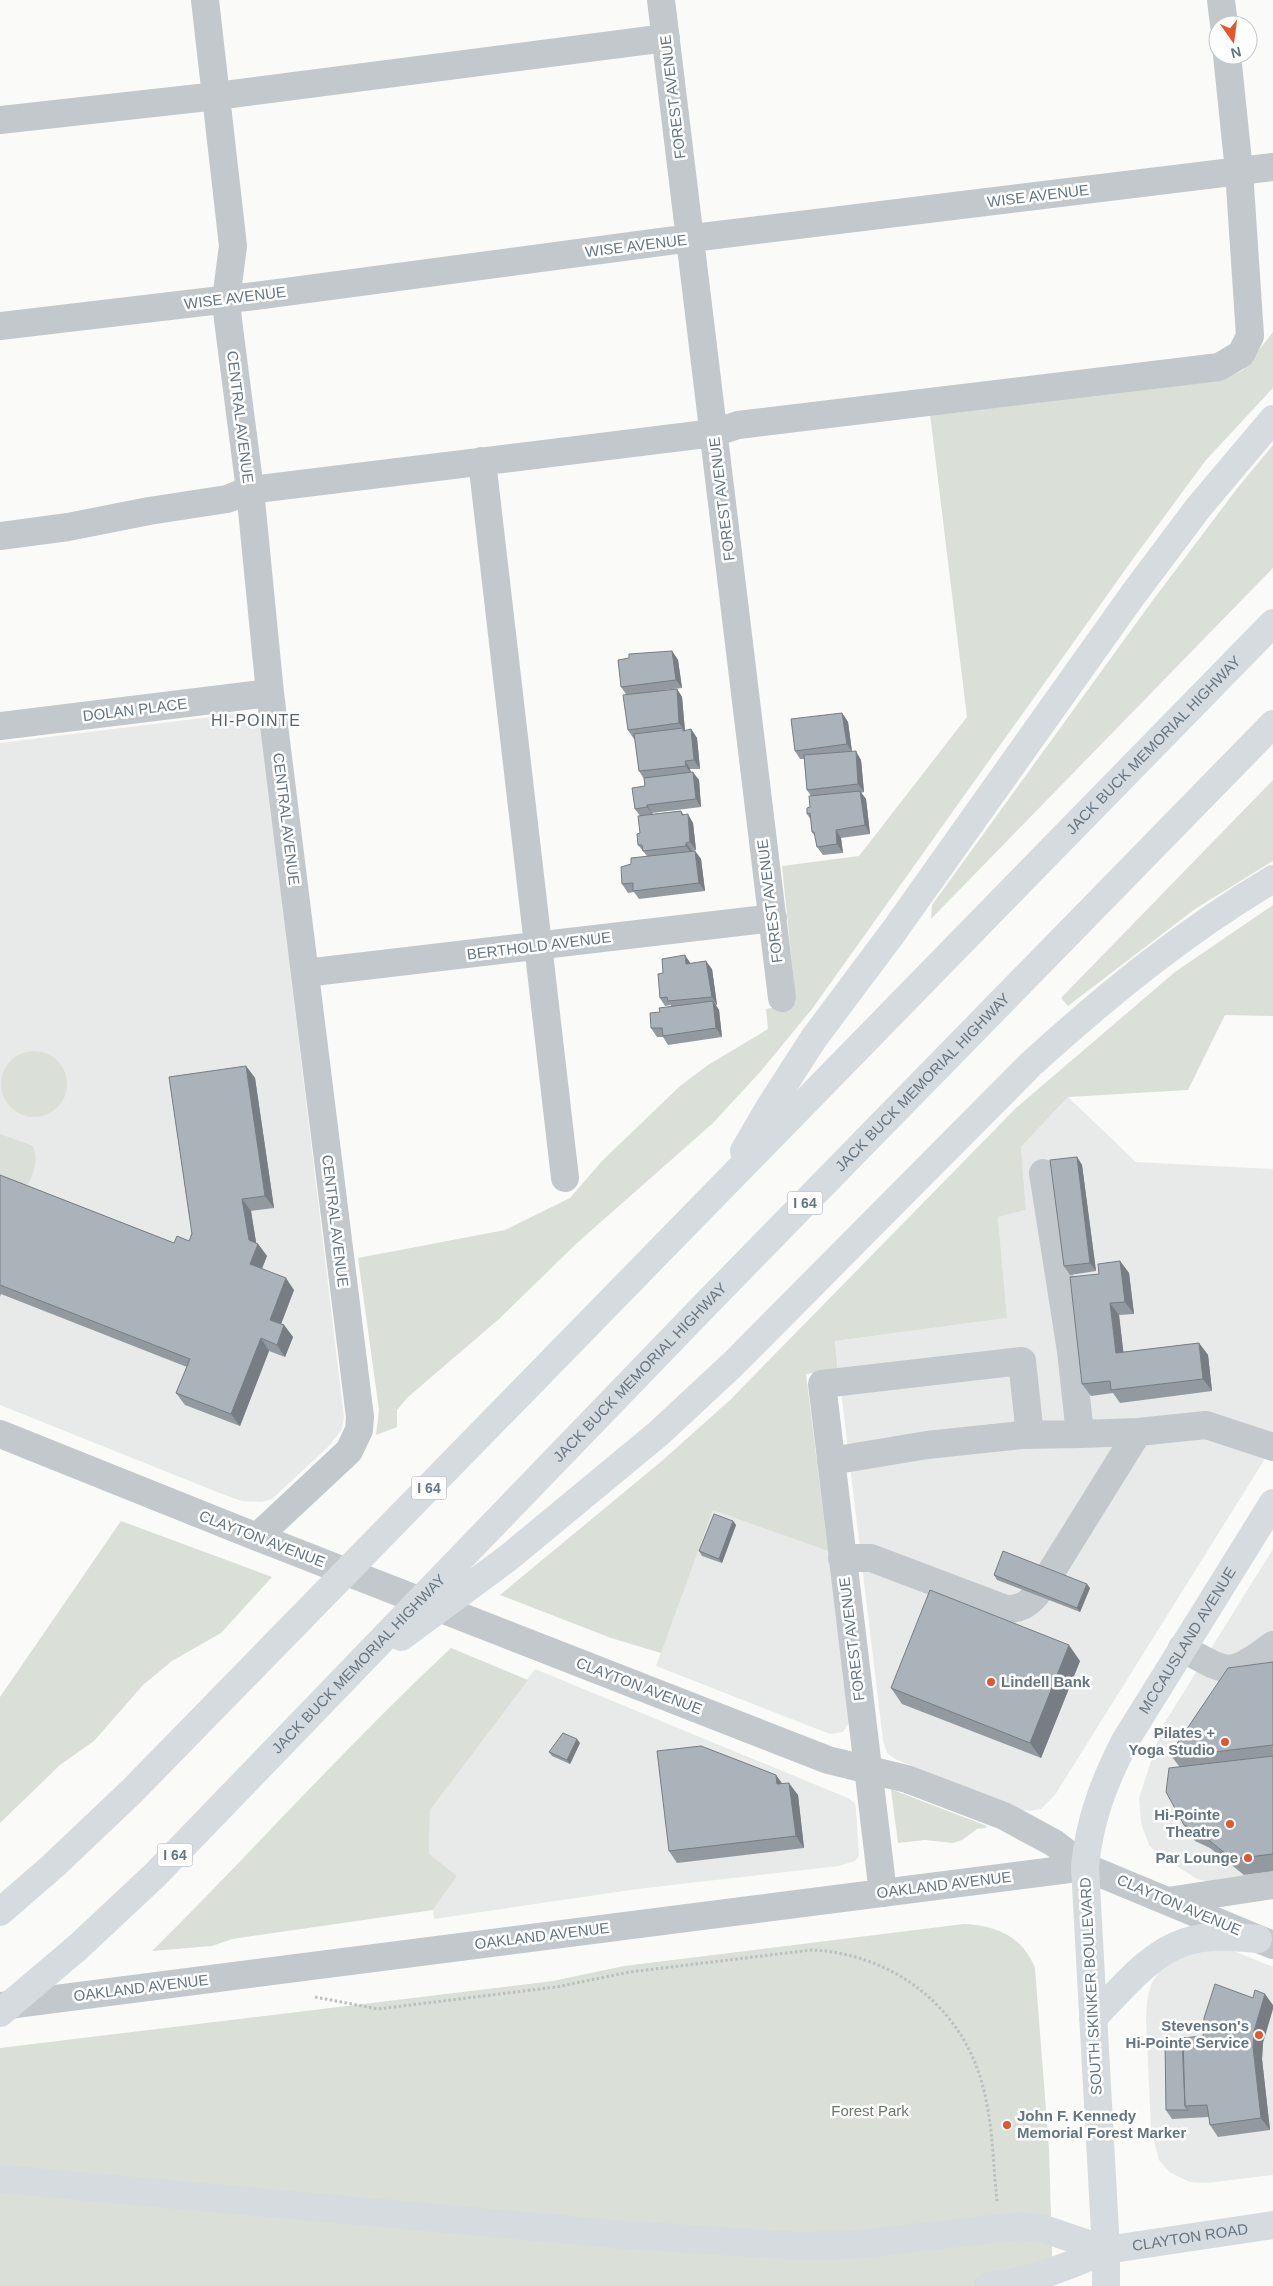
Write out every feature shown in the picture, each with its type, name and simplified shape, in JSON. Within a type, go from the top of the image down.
[{"type":"main road","points":[[726,1184],[769,1108],[814,1038],[911,907],[1143,581],[1198,508],[1273,419]]},
{"type":"main road","name":"JACK BUCK MEMORIAL HIGHWAY","points":[[0,1912],[53,1866],[138,1784],[1273,624]]},
{"type":"main road","name":"JACK BUCK MEMORIAL HIGHWAY","points":[[0,2013],[76,1948],[155,1875],[338,1684],[1273,724]]},
{"type":"main road","points":[[338,1684],[508,1558],[659,1433],[732,1365],[1025,1070],[1080,1020],[1175,943],[1230,904],[1273,879]]},
{"type":"main road","name":"MCCAUSLAND AVENUE","points":[[1085,1867],[1087,1844],[1094,1811],[1125,1740],[1273,1503]]},
{"type":"main road","name":"SOUTH SKINKER BOULEVARD","points":[[1085,1867],[1106,2250],[1106,2286]]},
{"type":"main road","points":[[1093,2018],[1144,1967],[1172,1947],[1205,1938],[1228,1936],[1266,1942]]},
{"type":"main road","points":[[0,2179],[626,2235],[798,2246],[852,2245],[1020,2226],[1044,2229],[1106,2250]]},
{"type":"main road","name":"CLAYTON ROAD","points":[[1106,2250],[1273,2225]]},
{"type":"main road","points":[[988,2286],[1050,2274],[1106,2250]]},
{"type":"street","name":"CENTRAL AVENUE","points":[[205,0],[233,246],[226,299],[250,490],[270,693],[360,1417],[359,1430],[349,1451],[257,1537]]},
{"type":"street","name":"FOREST AVENUE","points":[[661,0],[782,998]]},
{"type":"street","points":[[1221,0],[1223,15]]},
{"type":"street","points":[[0,120],[217,96],[666,38]]},
{"type":"street","points":[[0,536],[68,527],[149,511],[227,499],[250,490],[714,434],[738,426],[1219,367],[1241,354],[1250,336],[1239,171],[1228,65]]},
{"type":"street","name":"WISE AVENUE","points":[[0,326],[1273,167]]},
{"type":"street","points":[[482,462],[565,1178]]},
{"type":"street","name":"DOLAN PLACE","points":[[0,726],[270,693]]},
{"type":"street","name":"BERTHOLD AVENUE","points":[[305,973],[773,918]]},
{"type":"street","points":[[1043,1173],[1071,1351],[1080,1434]]},
{"type":"street","name":"FOREST AVENUE","points":[[883,1893],[822,1384],[1022,1361],[1030,1435]]},
{"type":"street","points":[[831,1461],[927,1446],[1030,1435],[1138,1432],[1193,1425],[1211,1426],[1273,1447]]},
{"type":"street","points":[[1050,1572],[1138,1432]]},
{"type":"street","name":"CLAYTON AVENUE","points":[[0,1434],[483,1626],[828,1760],[867,1771],[907,1779],[1004,1816],[1054,1843],[1085,1867],[1266,1942]]},
{"type":"street","points":[[842,1558],[871,1558],[1006,1609],[1022,1607],[1036,1595]]},
{"type":"street","points":[[1182,1648],[1219,1668],[1237,1669],[1273,1645]]},
{"type":"street","name":"OAKLAND AVENUE","points":[[0,2006],[1085,1867]]},
{"type":"street","points":[[1168,1900],[1273,1885]]},
{"type":"path","points":[[354,2004],[378,2009],[556,1988],[630,1972],[811,1950],[835,1951],[855,1956],[872,1962],[911,1982],[941,2008],[963,2037],[974,2059],[983,2087],[989,2117],[997,2201]]},
{"type":"shaded area","points":[[243,713],[254,715],[259,722],[262,735],[344,1417],[342,1429],[329,1446],[272,1499],[262,1502],[242,1501],[222,1494],[0,1405],[0,743]]},
{"type":"shaded area","points":[[1068,1097],[1136,1162],[1273,1169],[1273,1446],[1055,1795],[1041,1809],[1031,1811],[1022,1810],[895,1759],[887,1753],[883,1740],[835,1341],[1007,1318],[998,1217],[1026,1210],[1021,1147]]},
{"type":"shaded area","points":[[713,1509],[828,1551],[850,1721],[843,1732],[830,1734],[656,1666]]},
{"type":"shaded area","points":[[1273,1549],[1273,1874],[1211,1882],[1197,1879],[1158,1854],[1149,1845],[1141,1823],[1139,1798],[1162,1727]]},
{"type":"shaded area","points":[[535,1669],[848,1798],[855,1803],[859,1856],[855,1861],[839,1866],[637,1889],[434,1919],[433,1910],[457,1876],[429,1855],[430,1810]]},
{"type":"shaded area","points":[[1194,1950],[1231,1950],[1273,1967],[1273,2175],[1206,2183],[1190,2182],[1169,2172],[1159,2160],[1151,2129],[1146,2020],[1147,2001],[1151,1984],[1163,1967]]},
{"type":"green space","points":[[1273,332],[1273,388],[1206,460],[1130,563],[812,1009],[761,1071],[713,1123],[577,1243],[499,1319],[408,1397],[397,1410],[397,1427],[376,1435],[379,1410],[358,1258],[505,1230],[570,1198],[602,1161],[680,1086],[708,1065],[768,1029],[766,1009],[796,1003],[782,866],[859,856],[967,717],[930,414],[1225,379],[1243,370]]},
{"type":"green space","points":[[1273,445],[1273,568],[931,919],[932,905],[1153,600],[1239,486]]},
{"type":"green space","points":[[1273,780],[1273,861],[1195,909],[1068,1006],[1061,998]]},
{"type":"green space","points":[[1273,905],[1273,1016],[1225,1015],[1188,1090],[1068,1097],[1021,1147],[1026,1210],[998,1217],[1007,1318],[835,1341],[838,1370],[806,1374],[828,1551],[713,1510],[661,1653],[611,1638],[500,1595],[663,1460],[730,1400],[1016,1108],[1175,972]]},
{"type":"green space","points":[[34,1051],[47,1053],[57,1061],[65,1071],[67,1084],[65,1097],[57,1107],[47,1115],[34,1117],[21,1115],[11,1107],[3,1097],[1,1084],[3,1071],[11,1061],[21,1053]]},
{"type":"green space","points":[[0,1134],[33,1146],[35,1152],[34,1170],[22,1192],[0,1184]]},
{"type":"green space","points":[[121,1521],[272,1577],[221,1633],[172,1661],[143,1685],[94,1741],[60,1765],[0,1823],[0,1697]]},
{"type":"green space","points":[[451,1648],[528,1680],[430,1810],[429,1854],[457,1876],[433,1910],[232,1939],[212,1946],[152,1951],[337,1760]]},
{"type":"green space","points":[[891,1790],[987,1826],[986,1828],[977,1829],[962,1840],[953,1843],[925,1840],[898,1843]]},
{"type":"green space","name":"Forest Park","points":[[964,1924],[987,1927],[1007,1935],[1023,1948],[1035,1968],[1049,2149],[1053,2286],[0,2286],[0,2048],[553,1981],[624,1966]]},
{"type":"building","points":[[672,651],[676,680],[621,687],[618,660],[629,658],[629,654]]},
{"type":"building","points":[[677,689],[679,723],[628,730],[623,695]]},
{"type":"building","points":[[842,713],[847,744],[795,751],[791,719]]},
{"type":"building","points":[[683,728],[683,731],[691,729],[694,760],[685,761],[686,766],[639,771],[634,734]]},
{"type":"building","points":[[856,751],[858,784],[807,790],[804,755]]},
{"type":"building","points":[[693,772],[696,799],[647,805],[647,807],[635,809],[632,788],[645,786],[644,778]]},
{"type":"building","points":[[860,791],[865,825],[836,830],[837,844],[817,847],[814,832],[812,832],[810,813],[807,814],[807,808],[810,807],[809,796]]},
{"type":"building","points":[[681,811],[682,815],[688,814],[690,842],[686,843],[686,846],[643,851],[642,845],[638,845],[637,834],[640,833],[638,816]]},
{"type":"building","points":[[695,851],[699,883],[633,891],[633,883],[622,884],[621,867],[631,864],[631,858]]},
{"type":"building","points":[[685,955],[686,964],[706,961],[712,997],[668,1001],[667,997],[660,998],[658,974],[663,973],[662,959]]},
{"type":"building","points":[[713,1001],[716,1028],[663,1036],[662,1028],[651,1028],[650,1013],[660,1012],[659,1008]]},
{"type":"building","points":[[246,1066],[265,1196],[242,1199],[249,1240],[258,1244],[250,1264],[286,1278],[270,1320],[284,1325],[277,1345],[261,1338],[231,1414],[176,1393],[190,1359],[0,1285],[0,1175],[174,1243],[177,1236],[189,1241],[192,1234],[169,1077]]},
{"type":"building","points":[[1077,1157],[1090,1263],[1064,1266],[1050,1160]]},
{"type":"building","points":[[1120,1261],[1125,1302],[1110,1303],[1116,1353],[1199,1343],[1203,1379],[1111,1390],[1110,1381],[1082,1384],[1070,1277],[1099,1274],[1098,1264]]},
{"type":"building","points":[[714,1514],[733,1521],[719,1559],[699,1551]]},
{"type":"building","points":[[1003,1551],[1087,1584],[1077,1608],[994,1575]]},
{"type":"building","name":"Lindell Bank","points":[[930,1590],[1069,1645],[1030,1743],[891,1688]]},
{"type":"building","points":[[1273,1662],[1273,1745],[1172,1757],[1172,1751],[1228,1668]]},
{"type":"building","points":[[563,1733],[577,1739],[567,1760],[549,1752]]},
{"type":"building","points":[[701,1746],[776,1775],[777,1784],[789,1783],[796,1836],[669,1851],[657,1751]]},
{"type":"building","name":"Hi-Pointe Theatre","points":[[1273,1756],[1273,1854],[1232,1859],[1199,1832],[1184,1825],[1166,1792],[1169,1768]]},
{"type":"building","points":[[1215,1984],[1253,1998],[1255,1990],[1265,1994],[1254,2031],[1253,2047],[1261,2118],[1210,2125],[1207,2105],[1185,2106],[1182,2038],[1203,2036],[1204,2018]]},
{"type":"building","points":[[1165,2041],[1183,2041],[1185,2106],[1188,2110],[1166,2110]]},
{"type":"place","name":"Lindell Bank","points":[[991,1682]]},
{"type":"place","name":"Pilates + Yoga Studio","points":[[1225,1742]]},
{"type":"place","name":"Hi-Pointe Theatre","points":[[1230,1824]]},
{"type":"place","name":"Par Lounge","points":[[1248,1858]]},
{"type":"place","name":"Stevenson's Hi-Pointe Service","points":[[1259,2035]]},
{"type":"place","name":"John F. Kennedy Memorial Forest Marker","points":[[1007,2125]]},
{"type":"district","name":"HI-POINTE","points":[[256,720]]}]
